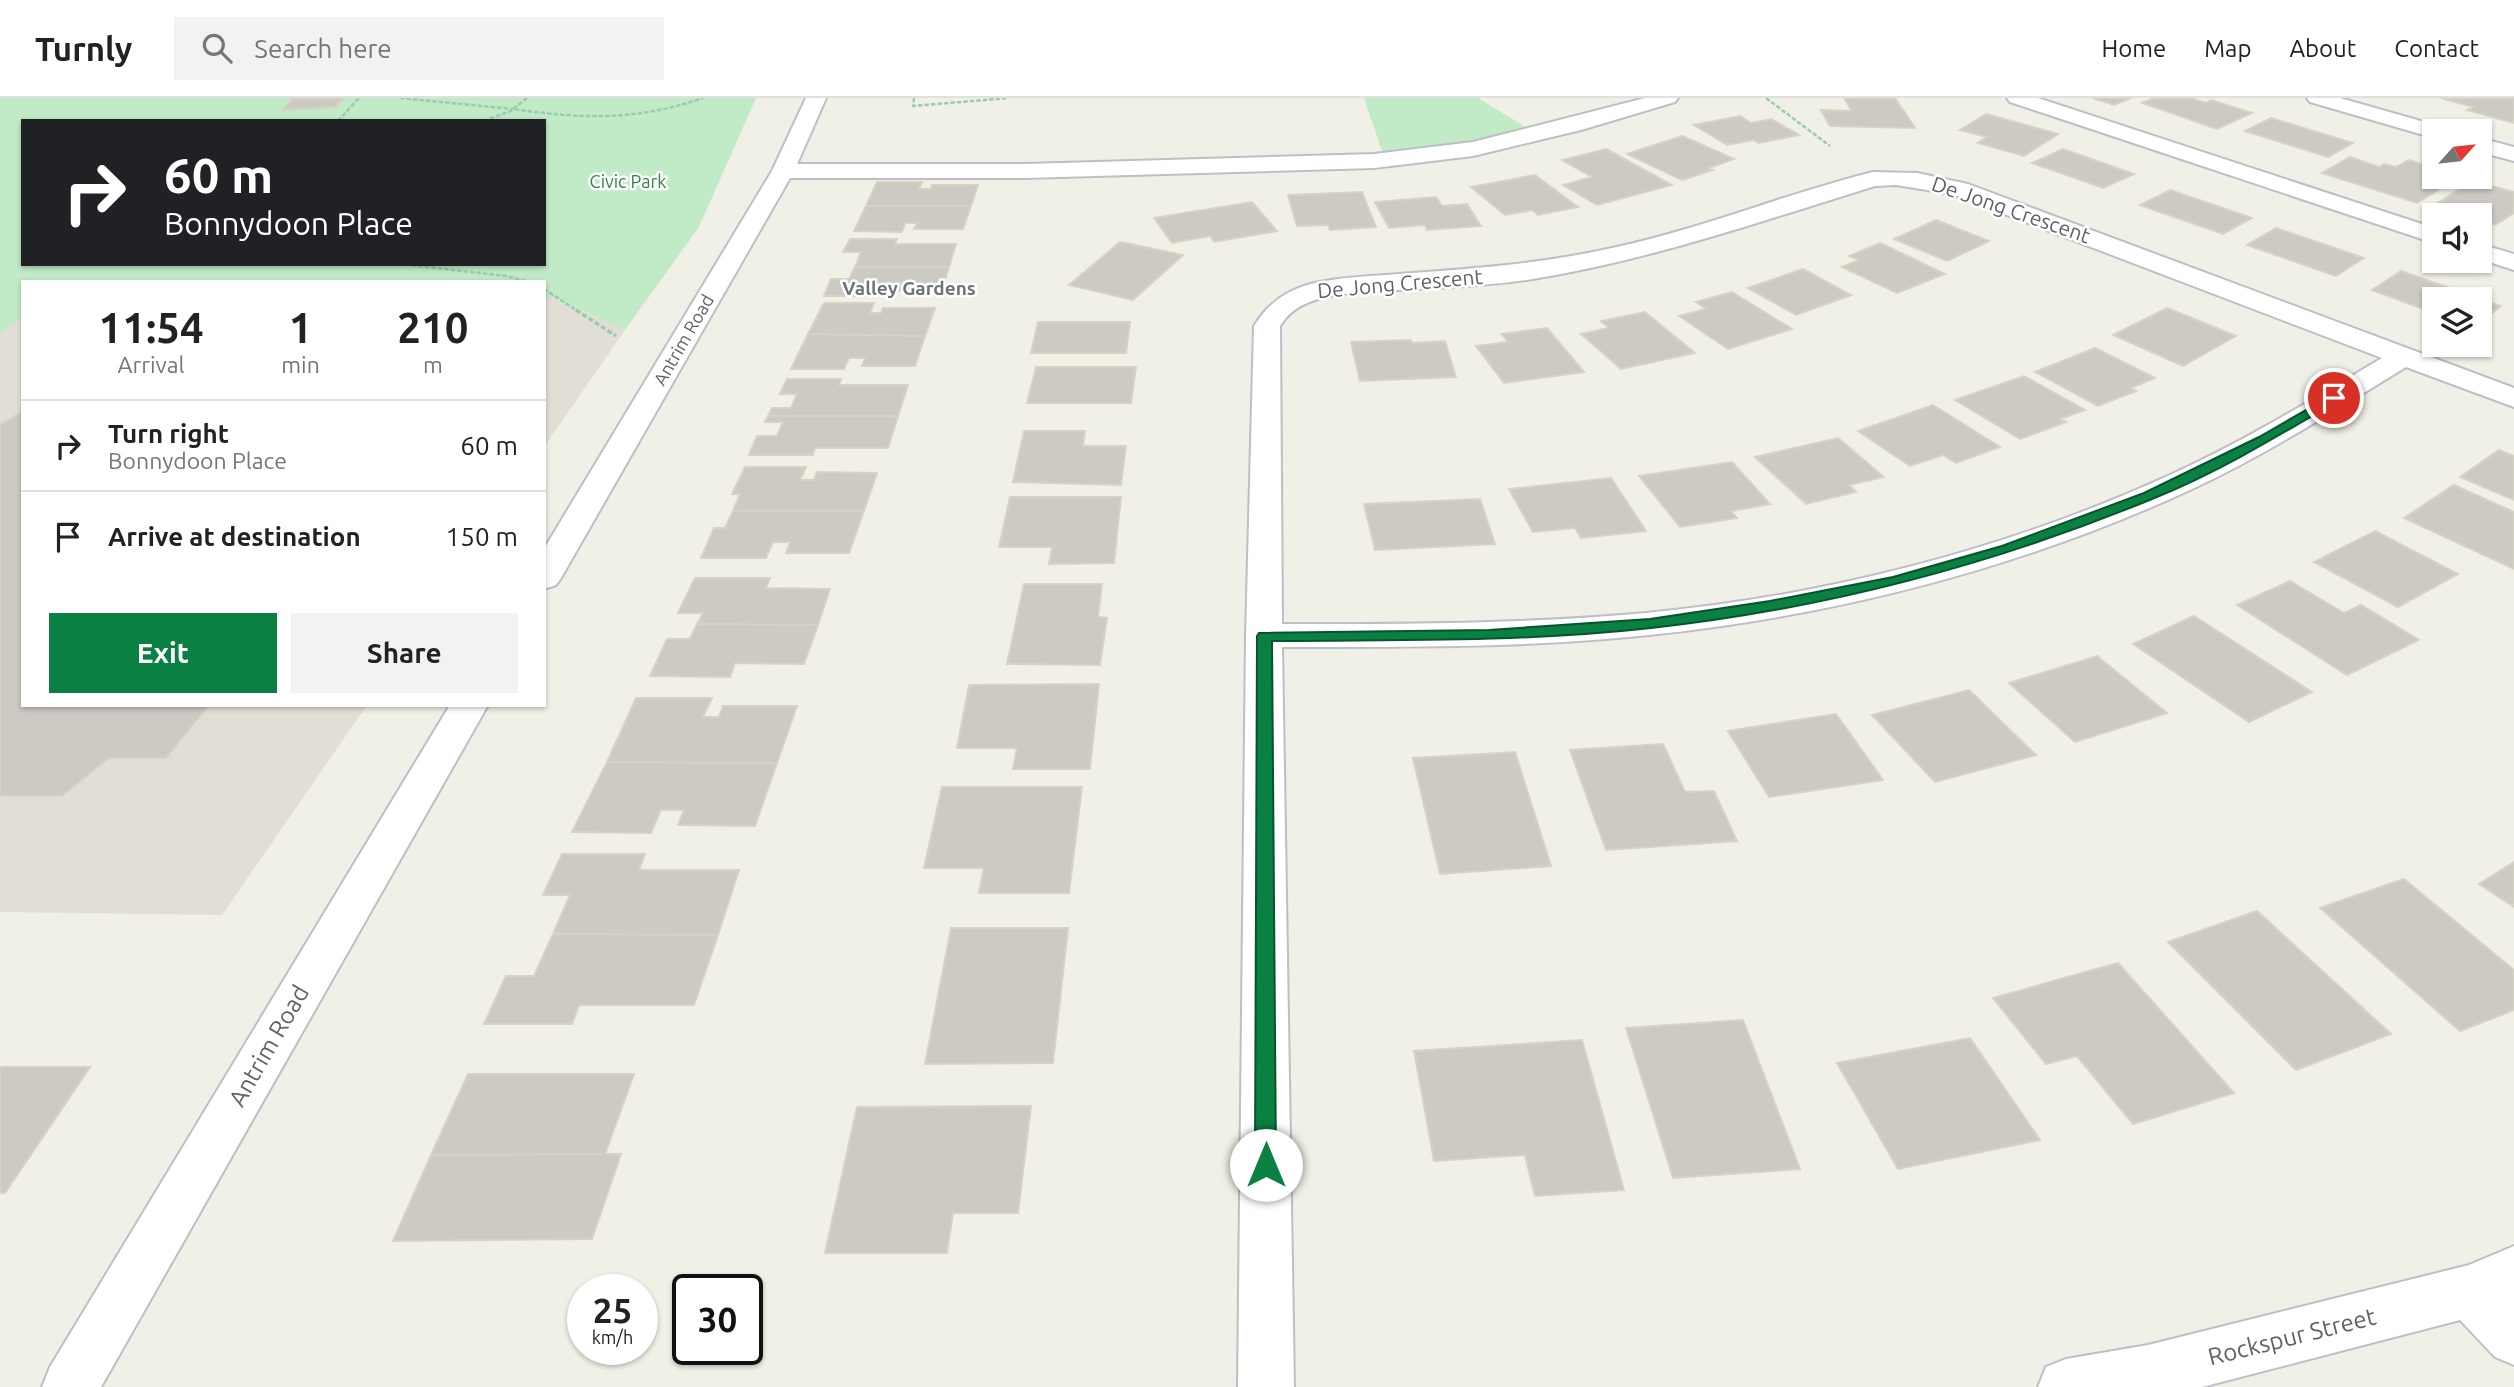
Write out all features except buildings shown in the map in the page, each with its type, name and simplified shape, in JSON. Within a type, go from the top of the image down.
[{"type":"street","name":"Antrim Road","points":[[546,575],[783,171],[816,98]]},
{"type":"street","points":[[783,171],[1025,171],[1374,161],[1486,146],[1668,98]]},
{"type":"street","points":[[2017,98],[2422,232]]},
{"type":"street","points":[[2317,98],[2422,129]]},
{"type":"street","points":[[2492,148],[2514,154]]},
{"type":"street","name":"De Jong Crescent","points":[[1266,1387],[1266,326],[1277,309],[1293,298],[1326,288],[1529,272],[1602,258],[1873,179],[1897,177],[1929,180],[1960,189],[2514,398]]},
{"type":"street","points":[[2492,255],[2514,262]]},
{"type":"street","points":[[1264,636],[1489,635],[1650,624],[1770,606],[1895,581],[2007,548],[2149,496],[2264,439],[2405,356]]},
{"type":"street","name":"Antrim Road","points":[[70,1387],[468,707]]},
{"type":"street","points":[[2492,1282],[2514,1338]]},
{"type":"street","name":"Rockspur Street","points":[[2066,1387],[2148,1373],[2492,1282]]},
{"type":"path","points":[[340,119],[359,98]]},
{"type":"path","points":[[400,98],[594,119],[628,119],[680,107],[703,98]]},
{"type":"path","points":[[489,119],[513,109],[527,98]]},
{"type":"path","points":[[914,98],[913,106],[1008,98]]},
{"type":"path","points":[[1766,98],[1873,179]]},
{"type":"path","points":[[417,266],[522,280]]},
{"type":"path","points":[[546,290],[616,336]]},
{"type":"shaded area","points":[[546,298],[552,298],[625,330],[546,444]]},
{"type":"shaded area","points":[[21,318],[21,707],[366,707],[222,915],[0,912],[0,334]]},
{"type":"green space","name":"Civic Park","points":[[0,98],[756,98],[699,227],[625,330],[553,298],[546,298],[546,280],[21,280],[21,318],[0,334]]},
{"type":"green space","points":[[1364,98],[1478,98],[1532,131],[1463,146],[1383,154]]},
{"type":"district","name":"Valley Gardens","points":[[909,288]]},
{"type":"route","points":[[1266,1165],[1264,636],[1489,635],[1650,624],[1770,606],[1895,581],[2007,548],[2149,496],[2264,439],[2334,398]]}]
